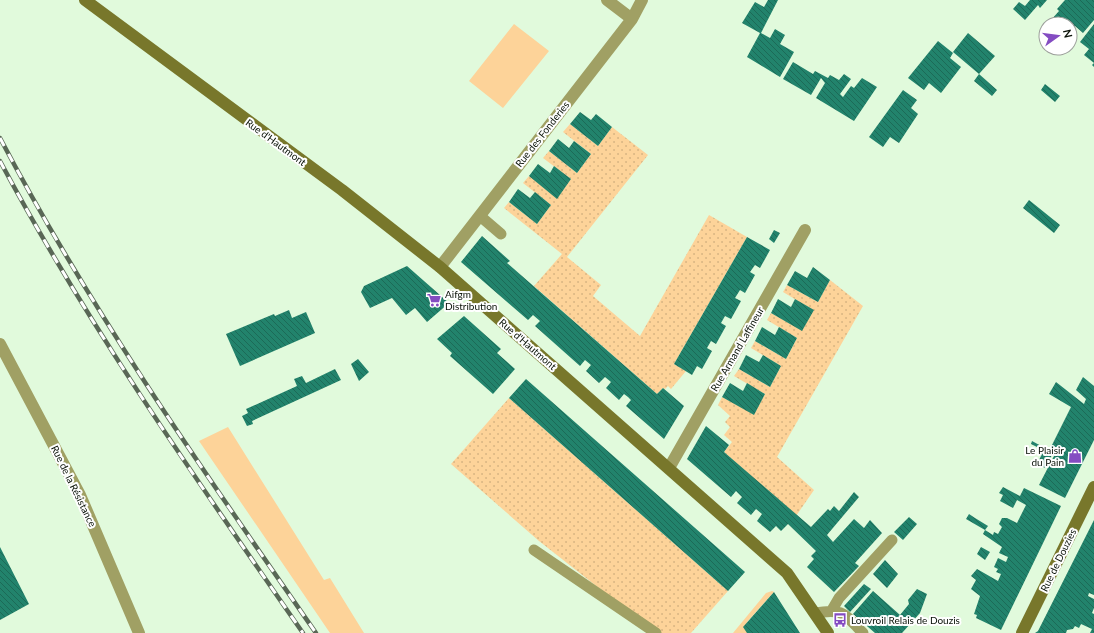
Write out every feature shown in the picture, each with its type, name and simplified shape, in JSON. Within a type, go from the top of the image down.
[{"type":"street","name":"Rue d'Hautmont","points":[[85,0],[342,190],[440,267],[787,573],[816,613],[828,633]]},
{"type":"street","points":[[608,0],[632,19]]},
{"type":"street","name":"Rue des Fonderies","points":[[440,267],[632,19],[642,0]]},
{"type":"street","name":"Rue Armand Laffineur","points":[[669,468],[805,230]]},
{"type":"street","name":"Rue de la Résistance","points":[[0,344],[80,495],[139,633]]},
{"type":"street","name":"Rue de Douzies","points":[[1022,633],[1094,487]]},
{"type":"lane","points":[[480,216],[501,234]]},
{"type":"lane","points":[[832,610],[839,598],[892,540]]},
{"type":"lane","points":[[534,550],[656,633]]},
{"type":"lane","points":[[816,613],[832,610],[843,614],[863,633]]},
{"type":"shaded area","points":[[514,24],[549,51],[503,108],[469,81]]},
{"type":"shaded area","points":[[570,124],[598,146],[612,127],[648,155],[567,257],[601,285],[593,296],[640,336],[709,215],[747,237],[674,364],[686,371],[671,389],[668,386],[665,389],[663,388],[657,394],[534,286],[562,254],[504,208],[509,202],[537,224],[551,205],[523,183],[529,176],[557,198],[571,179],[543,158],[549,151],[577,173],[591,154],[563,132]]},
{"type":"shaded area","points":[[830,280],[863,306],[777,457],[814,490],[796,516],[724,452],[732,442],[724,435],[730,427],[725,422],[730,416],[718,405],[722,397],[754,414],[765,394],[734,376],[739,369],[770,387],[781,366],[751,348],[755,341],[786,359],[797,338],[767,320],[771,313],[802,330],[813,310],[783,292],[787,285],[818,302]]},
{"type":"shaded area","points":[[509,398],[728,591],[691,633],[661,633],[637,618],[539,541],[451,464]]},
{"type":"shaded area","points":[[228,427],[324,580],[330,578],[364,633],[330,633],[199,441]]},
{"type":"shaded area","points":[[772,591],[774,592],[747,622],[754,633],[733,633],[766,593]]},
{"type":"building","points":[[768,0],[778,0],[761,33],[770,38],[775,29],[785,35],[780,44],[794,52],[780,77],[747,57],[760,33],[742,23],[755,2],[764,7]]},
{"type":"building","points":[[1030,0],[1047,0],[1040,8],[1038,5],[1025,20],[1013,9],[1019,2],[1025,6]]},
{"type":"building","points":[[1065,0],[1094,0],[1094,20],[1083,33],[1078,29],[1078,16],[1055,16],[1059,11],[1057,9]]},
{"type":"building","points":[[1094,24],[1094,63],[1084,55],[1089,49],[1080,42]]},
{"type":"building","points":[[968,33],[995,56],[979,74],[953,52]]},
{"type":"building","points":[[938,41],[953,53],[950,58],[961,67],[941,93],[929,83],[924,90],[908,78]]},
{"type":"building","points":[[793,62],[813,74],[815,71],[828,78],[830,75],[839,80],[844,74],[851,79],[840,94],[843,97],[851,86],[854,88],[862,78],[877,87],[854,121],[816,98],[825,83],[821,78],[811,95],[783,79]]},
{"type":"building","points":[[979,74],[997,90],[992,96],[974,81]]},
{"type":"building","points":[[1045,84],[1060,96],[1055,102],[1041,90]]},
{"type":"building","points":[[903,90],[917,100],[911,108],[918,114],[899,143],[890,137],[883,147],[869,137]]},
{"type":"building","points":[[580,112],[591,120],[596,114],[612,127],[598,146],[570,124]]},
{"type":"building","points":[[558,139],[569,148],[574,141],[591,154],[577,173],[549,151]]},
{"type":"building","points":[[538,164],[550,173],[554,166],[571,179],[557,199],[529,176]]},
{"type":"building","points":[[518,189],[530,198],[535,192],[551,205],[537,224],[509,202]]},
{"type":"building","points":[[1029,200],[1060,225],[1054,233],[1023,208]]},
{"type":"building","points":[[774,230],[780,233],[774,243],[769,239]]},
{"type":"building","points":[[482,236],[510,261],[507,263],[657,394],[663,388],[684,406],[664,439],[626,406],[631,400],[628,397],[624,394],[619,400],[606,388],[611,382],[605,377],[599,383],[586,371],[591,365],[585,360],[580,366],[535,326],[540,321],[533,315],[528,320],[461,262]]},
{"type":"building","points":[[747,237],[770,250],[760,268],[755,265],[750,272],[755,275],[745,293],[740,290],[735,298],[741,301],[731,319],[725,316],[721,323],[726,326],[716,344],[711,341],[707,348],[712,351],[702,369],[697,366],[692,375],[674,364]]},
{"type":"building","points":[[407,266],[449,303],[427,322],[415,308],[406,315],[392,298],[370,308],[361,292],[364,286]]},
{"type":"building","points":[[813,267],[830,280],[818,302],[787,285],[795,271],[807,278]]},
{"type":"building","points":[[778,299],[791,307],[795,299],[814,310],[802,331],[771,313]]},
{"type":"building","points":[[289,310],[292,318],[306,312],[315,333],[240,366],[226,334],[274,314],[275,316]]},
{"type":"building","points":[[464,316],[501,349],[497,353],[515,369],[493,394],[450,356],[452,353],[437,339]]},
{"type":"building","points":[[762,327],[775,335],[779,327],[797,338],[786,359],[755,341]]},
{"type":"building","points":[[746,355],[759,362],[763,355],[781,366],[770,387],[739,369]]},
{"type":"building","points":[[358,359],[369,372],[359,381],[351,364]]},
{"type":"building","points":[[335,369],[341,380],[252,421],[253,424],[247,426],[242,416],[248,413],[246,409],[297,386],[294,379],[302,376],[306,383]]},
{"type":"building","points":[[1083,377],[1094,386],[1094,440],[1065,498],[1039,485],[1054,456],[1052,455],[1045,468],[1037,464],[1041,456],[1037,453],[1039,448],[1031,444],[1032,441],[1043,447],[1042,450],[1048,453],[1071,407],[1049,394],[1056,382],[1084,404],[1086,399],[1076,390]]},
{"type":"building","points":[[526,379],[745,572],[728,591],[509,398]]},
{"type":"building","points":[[730,383],[743,391],[747,383],[765,394],[754,415],[722,397]]},
{"type":"building","points":[[706,426],[729,445],[724,452],[811,527],[828,509],[830,511],[834,506],[839,511],[854,492],[859,497],[827,535],[833,542],[854,519],[864,528],[870,520],[882,533],[855,563],[859,566],[834,592],[807,567],[814,559],[811,556],[816,551],[788,524],[781,531],[776,526],[770,532],[757,521],[762,514],[756,509],[751,515],[737,503],[742,497],[736,491],[731,497],[687,459]]},
{"type":"building","points":[[1003,487],[1020,496],[1024,488],[1061,506],[1001,630],[976,618],[977,615],[974,614],[980,596],[971,589],[976,580],[971,576],[977,569],[998,581],[1001,574],[996,572],[998,569],[994,567],[998,558],[1006,562],[1008,557],[999,553],[1002,547],[983,534],[985,530],[993,535],[994,532],[998,534],[1002,527],[999,524],[1002,518],[1007,518],[1017,523],[1026,505],[1017,500],[1013,508],[1000,501],[1003,495],[999,493]]},
{"type":"building","points":[[969,514],[988,526],[985,530],[966,519]]},
{"type":"building","points":[[909,517],[917,524],[903,540],[894,532]]},
{"type":"building","points":[[1094,520],[1094,595],[1089,593],[1088,596],[1094,599],[1094,608],[1092,613],[1094,614],[1094,633],[1090,633],[1092,629],[1081,624],[1079,628],[1075,626],[1073,629],[1067,630],[1066,633],[1035,633],[1038,631]]},
{"type":"building","points":[[0,547],[29,604],[0,620]]},
{"type":"building","points":[[981,547],[990,552],[985,560],[977,554]]},
{"type":"building","points":[[885,560],[898,574],[887,588],[873,574]]},
{"type":"building","points":[[864,584],[871,589],[850,612],[844,606]]},
{"type":"building","points":[[917,589],[927,594],[920,613],[902,633],[875,633],[853,614],[873,591],[900,615],[909,604],[908,600]]},
{"type":"building","points":[[774,592],[800,633],[747,633],[743,627]]},
{"type":"railway","points":[[0,138],[72,266],[110,328],[232,512],[316,633]]},
{"type":"railway","points":[[0,161],[69,283],[106,342],[183,459],[303,633]]},
{"type":"place","name":"Aifgm Distribution","points":[[434,300]]},
{"type":"place","name":"Le Plaisir du Pain","points":[[1075,456]]},
{"type":"place","name":"Louvroil Relais de Douzis","points":[[840,620]]}]
